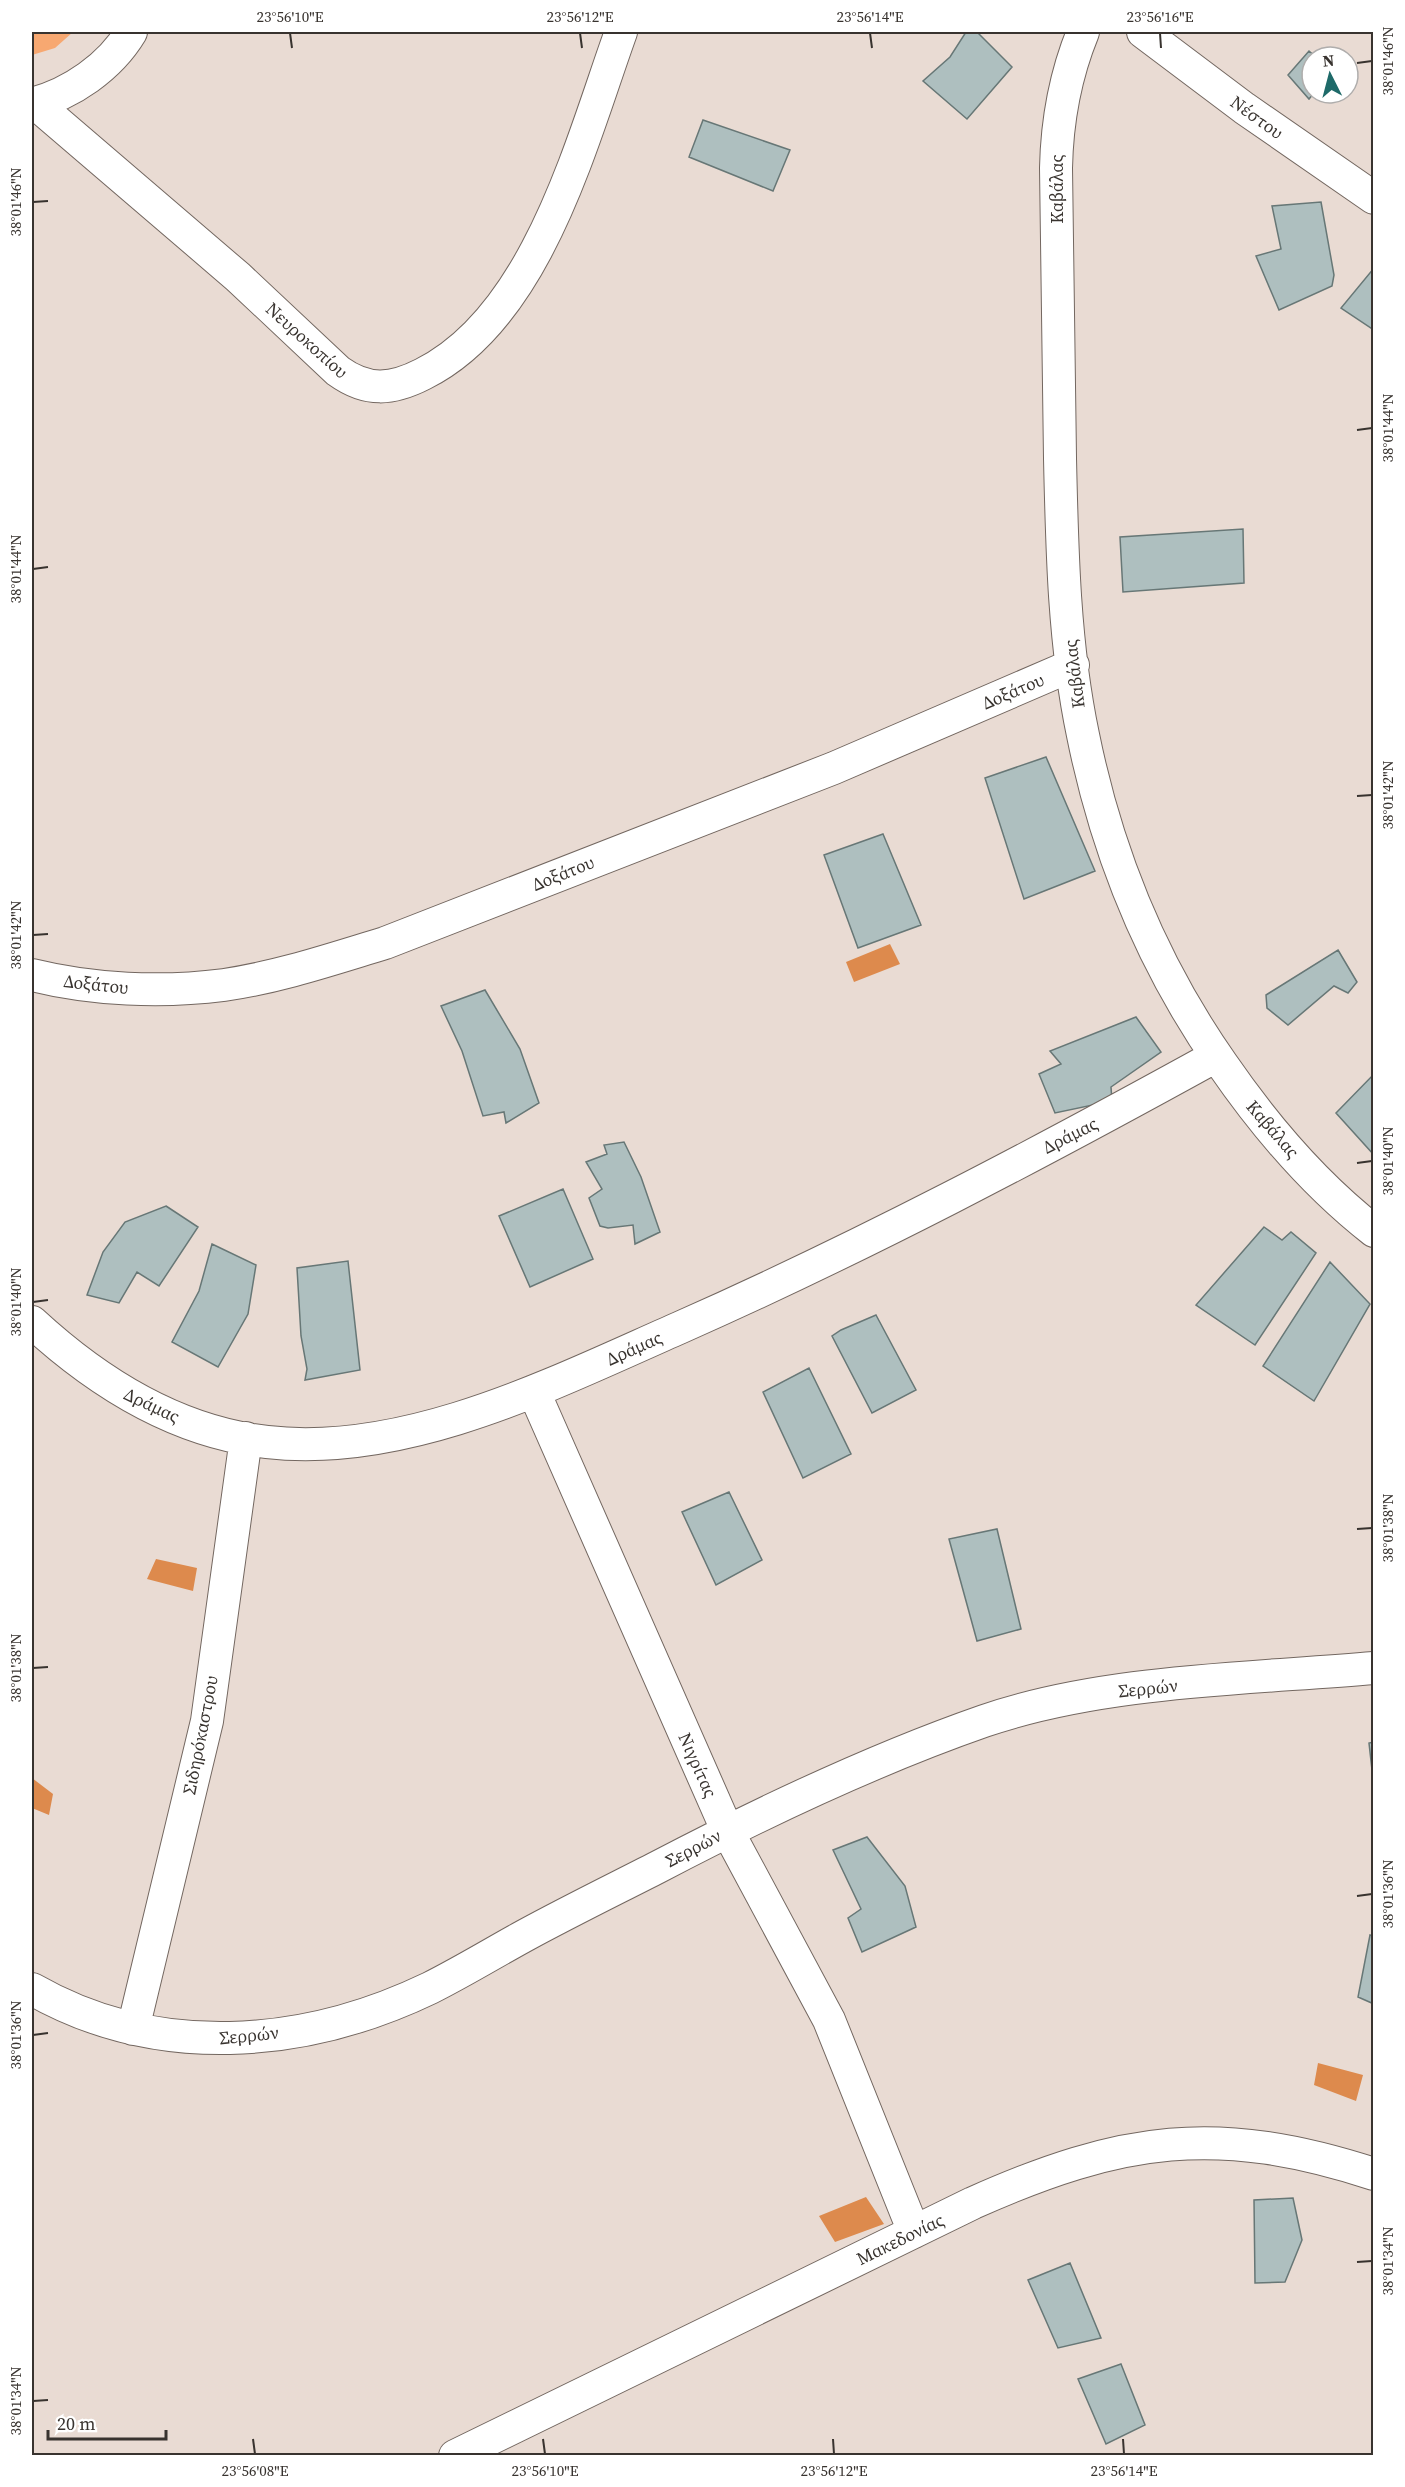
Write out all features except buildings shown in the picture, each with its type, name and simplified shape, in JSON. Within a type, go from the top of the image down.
[{"type":"street","points":[[33,104],[69,89],[89,76],[110,60],[131,32]]},
{"type":"street","name":"Νευροκοπίου","points":[[33,104],[238,277],[338,371],[353,381],[372,387],[393,386],[431,370],[470,341],[489,320],[521,274],[558,207],[621,32]]},
{"type":"street","name":"Καβάλας","points":[[1083,32],[1072,60],[1061,103],[1056,168],[1062,524],[1073,665],[1082,734],[1116,860],[1133,906],[1167,978],[1216,1056],[1257,1112],[1337,1200],[1374,1231]]},
{"type":"street","name":"Νέστου","points":[[1143,32],[1244,108],[1374,198]]},
{"type":"street","name":"Δοξάτου","points":[[32,975],[108,987],[175,988],[226,984],[325,962],[385,943],[834,768],[1073,665]]},
{"type":"street","name":"Δράμας","points":[[32,1322],[94,1374],[119,1390],[171,1416],[246,1438],[295,1443],[364,1438],[470,1415],[534,1392],[766,1289],[908,1220],[1216,1056]]},
{"type":"street","name":"Νιγρίτας","points":[[534,1392],[727,1830],[829,2020],[914,2232]]},
{"type":"street","name":"Σιδηρόκαστρου","points":[[134,2029],[207,1721],[246,1438]]},
{"type":"street","name":"Σερρών","points":[[32,1989],[76,2010],[134,2029],[191,2039],[249,2038],[310,2027],[364,2014],[431,1988],[727,1830],[877,1762],[966,1728],[1036,1706],[1139,1688],[1374,1668]]},
{"type":"street","name":"Μακεδονίας","points":[[455,2456],[1022,2181],[1088,2159],[1146,2147],[1209,2142],[1239,2143],[1287,2150],[1374,2174]]},
{"type":"shaded area","points":[[32,32],[73,32],[55,48],[32,55]]},
{"type":"shaded area","points":[[890,944],[900,964],[854,982],[846,962]]},
{"type":"shaded area","points":[[156,1559],[197,1568],[193,1591],[147,1579]]},
{"type":"shaded area","points":[[32,1778],[53,1794],[49,1815],[32,1808]]},
{"type":"shaded area","points":[[1318,2063],[1363,2075],[1356,2101],[1314,2085]]},
{"type":"shaded area","points":[[866,2197],[884,2224],[835,2242],[819,2216]]}]
